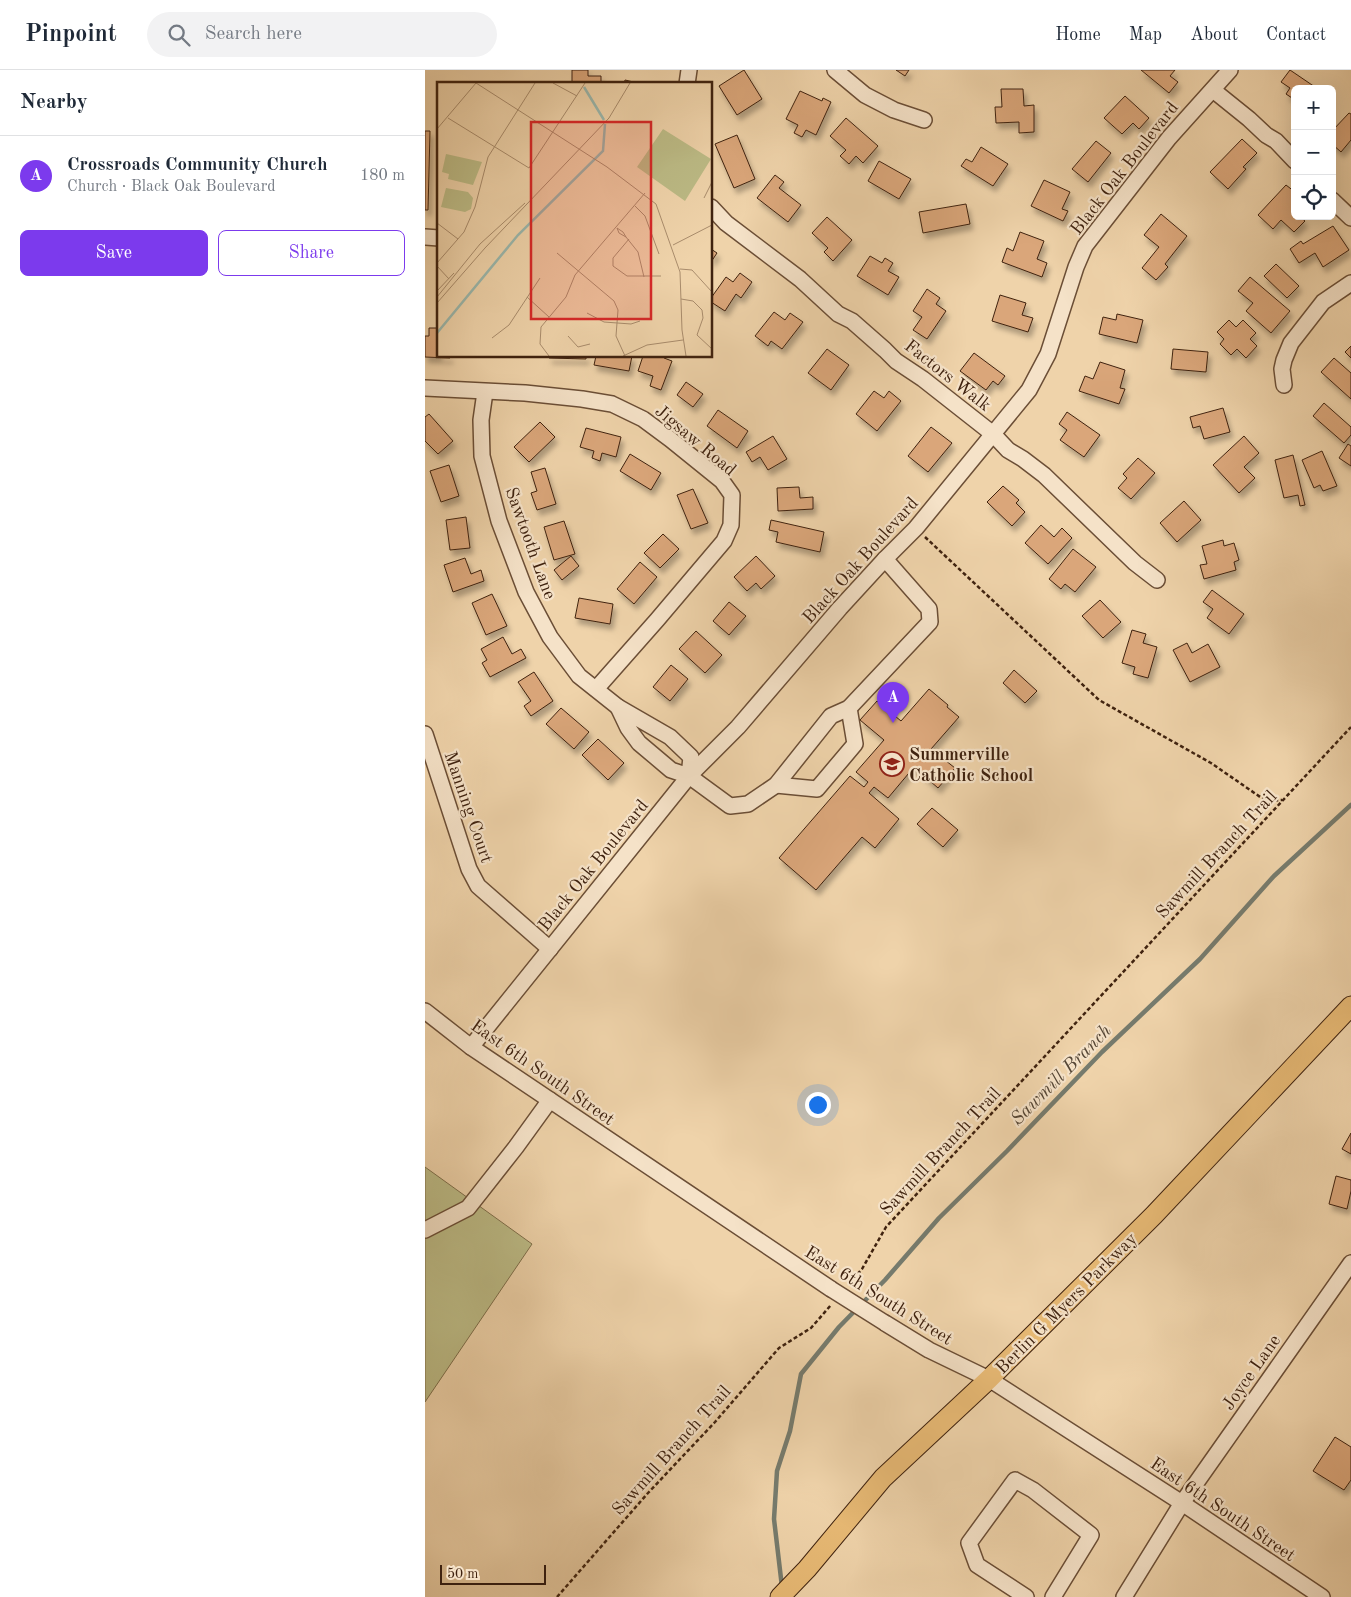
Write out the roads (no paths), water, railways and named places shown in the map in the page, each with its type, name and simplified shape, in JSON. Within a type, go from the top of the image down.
[{"type":"main road","name":"Berlin G Myers Parkway","points":[[779,1597],[807,1569],[883,1478],[989,1379],[1154,1215],[1351,1006]]},
{"type":"street","points":[[835,70],[865,95],[894,110],[924,120]]},
{"type":"street","name":"Black Oak Boulevard","points":[[471,1047],[689,776],[738,727],[840,608],[916,528],[1029,390],[1048,354],[1076,266],[1085,246],[1169,138],[1230,70]]},
{"type":"street","points":[[1213,90],[1249,119],[1266,136],[1276,141],[1291,157]]},
{"type":"street","points":[[1336,204],[1351,218]]},
{"type":"street","name":"Factors Walk","points":[[713,209],[726,223],[801,279],[838,314],[852,322],[896,361],[923,379],[993,434],[1008,450],[1044,475],[1135,563],[1157,580]]},
{"type":"street","points":[[1284,385],[1282,369],[1291,343],[1323,302],[1351,283]]},
{"type":"street","name":"Jigsaw Road","points":[[425,388],[525,393],[612,404],[643,419],[722,481],[732,495],[731,525],[724,541],[595,689]]},
{"type":"street","name":"Sawtooth Lane","points":[[485,392],[481,420],[482,456],[499,521],[526,592],[550,637],[579,676],[618,707],[670,737],[691,757],[689,776],[671,770],[639,743],[628,728],[618,707]]},
{"type":"street","points":[[689,776],[730,806],[749,804],[777,785],[831,716],[849,708],[930,622],[929,609],[885,559]]},
{"type":"street","points":[[777,785],[817,789],[855,744],[849,708]]},
{"type":"street","name":"Manning Court","points":[[425,734],[469,869],[478,886],[550,949]]},
{"type":"street","name":"East 6th South Street","points":[[425,1011],[471,1047],[834,1294],[929,1350],[989,1379],[1182,1503],[1323,1597]]},
{"type":"street","points":[[425,1230],[468,1208],[550,1100]]},
{"type":"street","name":"Joyce Lane","points":[[1124,1597],[1182,1503],[1351,1263]]},
{"type":"street","points":[[1026,1597],[977,1565],[969,1543],[1015,1480],[1033,1490],[1091,1535],[1053,1597]]},
{"type":"waterway","name":"Sawmill Branch","points":[[782,1587],[774,1519],[777,1471],[790,1431],[801,1374],[839,1327],[885,1280],[939,1218],[1007,1151],[1102,1052],[1200,959],[1274,876],[1351,805]]},
{"type":"place","name":"Crossroads Community Church","points":[[893,723]]},
{"type":"place","name":"Summerville Catholic School","points":[[892,764]]}]
